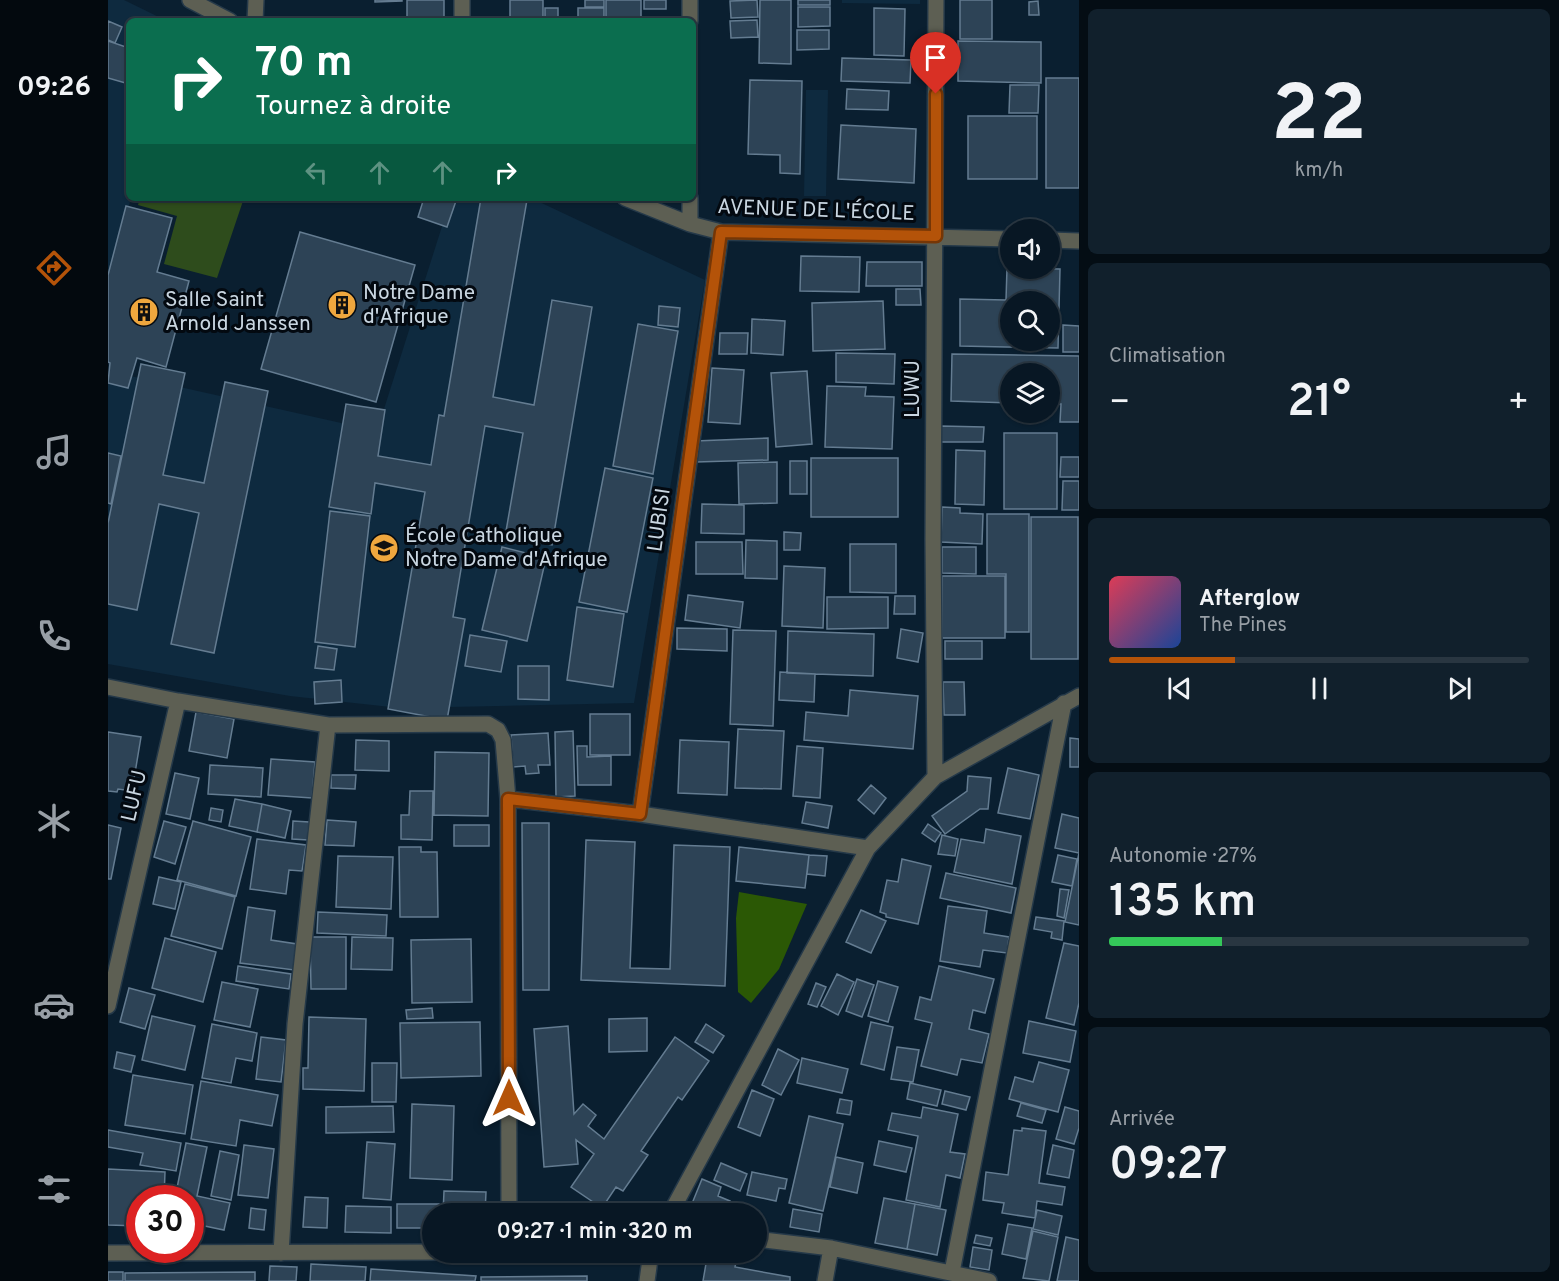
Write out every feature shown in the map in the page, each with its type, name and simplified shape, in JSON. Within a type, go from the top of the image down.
[{"type":"street","points":[[190,0],[224,18]]},
{"type":"street","points":[[255,18],[256,0]]},
{"type":"street","points":[[462,0],[462,18]]},
{"type":"street","points":[[690,0],[690,18]]},
{"type":"street","name":"LUWU","points":[[936,0],[933,551],[936,777]]},
{"type":"street","name":"AVENUE DE L'ÉCOLE","points":[[632,201],[690,224],[721,232],[1000,239]]},
{"type":"street","points":[[690,201],[690,224]]},
{"type":"street","name":"LUBISI","points":[[640,814],[721,232]]},
{"type":"street","points":[[1060,240],[1079,241]]},
{"type":"street","points":[[108,687],[178,701],[328,725],[488,724],[498,730],[503,740],[508,799],[509,1203]]},
{"type":"street","points":[[676,1203],[868,848],[936,777],[1079,696]]},
{"type":"street","name":"LUFU","points":[[108,1006],[178,701]]},
{"type":"street","points":[[952,1272],[1064,703]]},
{"type":"street","points":[[281,1253],[295,1024],[328,725]]},
{"type":"street","points":[[508,799],[640,814],[868,848]]},
{"type":"street","points":[[767,1240],[831,1248],[989,1281]]},
{"type":"street","points":[[825,1281],[831,1248]]},
{"type":"street","points":[[108,1253],[422,1252]]},
{"type":"street","points":[[647,1281],[649,1263]]},
{"type":"shaded area","points":[[108,0],[124,0],[161,18],[126,18],[126,201],[130,201],[108,281]]},
{"type":"shaded area","points":[[842,0],[920,0],[920,4],[842,3]]},
{"type":"shaded area","points":[[806,90],[828,90],[826,196],[804,196]]},
{"type":"shaded area","name":"École Catholique Notre Dame d'Afrique","points":[[450,201],[537,201],[705,280],[634,703],[400,708],[290,696],[108,664],[108,371],[377,431]]},
{"type":"green space","points":[[139,201],[243,201],[217,278],[164,264],[177,216],[138,205]]},
{"type":"green space","points":[[739,892],[807,904],[779,969],[751,1003],[738,992],[736,918]]},
{"type":"building","points":[[375,0],[402,0],[402,1],[375,2]]},
{"type":"building","points":[[407,0],[444,0],[444,18],[407,18]]},
{"type":"building","points":[[510,0],[543,0],[543,18],[510,18]]},
{"type":"building","points":[[585,0],[604,0],[604,7],[585,7]]},
{"type":"building","points":[[606,0],[641,0],[641,18],[606,18]]},
{"type":"building","points":[[644,0],[666,0],[666,9],[644,9]]},
{"type":"building","points":[[757,0],[758,17],[731,18],[730,1]]},
{"type":"building","points":[[760,0],[791,0],[791,64],[759,63]]},
{"type":"building","points":[[798,0],[830,0],[830,5],[798,5]]},
{"type":"building","points":[[960,0],[992,0],[992,39],[960,39]]},
{"type":"building","points":[[1038,1],[1039,15],[1029,15],[1029,2]]},
{"type":"building","points":[[798,7],[830,7],[830,26],[798,27]]},
{"type":"building","points":[[545,8],[558,8],[558,18],[545,18]]},
{"type":"building","points":[[578,8],[604,8],[604,18],[578,18]]},
{"type":"building","points":[[874,8],[905,9],[904,56],[874,55]]},
{"type":"building","points":[[757,20],[758,37],[731,38],[730,21]]},
{"type":"building","points":[[108,21],[122,27],[115,43],[108,40]]},
{"type":"building","points":[[797,30],[829,30],[829,49],[797,50]]},
{"type":"building","points":[[108,41],[126,47],[126,83],[108,78]]},
{"type":"building","points":[[958,41],[1041,42],[1041,83],[958,81]]},
{"type":"building","points":[[842,58],[911,60],[910,83],[841,81]]},
{"type":"building","points":[[1046,78],[1079,78],[1079,188],[1046,188]]},
{"type":"building","points":[[750,80],[802,81],[800,174],[780,173],[780,155],[748,154]]},
{"type":"building","points":[[1010,85],[1039,85],[1038,113],[1009,113]]},
{"type":"building","points":[[847,89],[889,91],[888,110],[846,109]]},
{"type":"building","points":[[968,116],[1037,116],[1037,179],[968,179]]},
{"type":"building","points":[[841,125],[916,129],[914,183],[838,179]]},
{"type":"building","points":[[423,201],[456,201],[447,227],[418,217]]},
{"type":"building","points":[[480,201],[527,201],[493,397],[534,405],[552,300],[592,307],[552,545],[505,537],[523,433],[485,426],[453,617],[465,619],[447,720],[388,709],[425,492],[375,483],[371,514],[329,507],[346,404],[385,410],[378,456],[431,465],[439,415],[444,416]]},
{"type":"building","name":"Salle Saint Arnold Janssen","points":[[126,206],[172,218],[157,272],[189,281],[166,367],[137,358],[128,388],[108,383],[110,363],[108,362],[108,275]]},
{"type":"building","name":"Notre Dame d'Afrique","points":[[300,232],[415,265],[376,402],[261,369]]},
{"type":"building","points":[[801,256],[860,257],[859,292],[800,291]]},
{"type":"building","points":[[867,262],[922,262],[922,286],[866,286]]},
{"type":"building","points":[[1007,279],[1060,279],[1059,291],[1006,291]]},
{"type":"building","points":[[896,289],[920,289],[921,305],[896,305]]},
{"type":"building","points":[[960,299],[1000,300],[1000,347],[960,346]]},
{"type":"building","points":[[883,301],[885,349],[813,351],[812,303]]},
{"type":"building","points":[[659,306],[680,308],[678,327],[658,325]]},
{"type":"building","points":[[752,319],[785,321],[783,355],[751,353]]},
{"type":"building","points":[[638,324],[678,331],[653,474],[613,466]]},
{"type":"building","points":[[1063,325],[1079,326],[1079,352],[1063,352]]},
{"type":"building","points":[[720,333],[748,333],[747,354],[719,354]]},
{"type":"building","points":[[836,353],[895,354],[894,384],[836,382]]},
{"type":"building","points":[[952,354],[1079,356],[1079,422],[1060,422],[1060,363],[1000,363],[1000,403],[951,401]]},
{"type":"building","points":[[141,364],[185,373],[163,475],[204,483],[225,382],[268,391],[214,653],[171,644],[199,513],[159,504],[137,610],[108,604],[108,523]]},
{"type":"building","points":[[712,368],[744,370],[740,424],[708,422]]},
{"type":"building","points":[[807,371],[812,444],[776,447],[771,373]]},
{"type":"building","points":[[827,386],[866,387],[865,396],[894,397],[892,449],[825,447]]},
{"type":"building","points":[[941,426],[984,427],[983,442],[941,442]]},
{"type":"building","points":[[1004,433],[1057,433],[1057,509],[1004,509]]},
{"type":"building","points":[[768,438],[768,460],[696,462],[695,441]]},
{"type":"building","points":[[956,450],[985,451],[984,505],[955,504]]},
{"type":"building","points":[[108,453],[121,456],[111,504],[108,503]]},
{"type":"building","points":[[1061,457],[1079,457],[1079,477],[1060,477]]},
{"type":"building","points":[[811,458],[898,458],[898,517],[811,517]]},
{"type":"building","points":[[790,461],[807,461],[807,494],[790,494]]},
{"type":"building","points":[[777,462],[777,503],[739,504],[738,463]]},
{"type":"building","points":[[605,468],[653,478],[627,612],[579,602]]},
{"type":"building","points":[[1063,481],[1079,481],[1079,510],[1062,510]]},
{"type":"building","points":[[702,504],[744,505],[744,534],[701,533]]},
{"type":"building","points":[[942,507],[960,508],[960,513],[983,514],[982,544],[941,542]]},
{"type":"building","points":[[330,511],[370,516],[355,647],[315,642]]},
{"type":"building","points":[[987,514],[1029,514],[1029,632],[1006,632],[1006,574],[987,574]]},
{"type":"building","points":[[1031,517],[1078,517],[1078,659],[1031,659]]},
{"type":"building","points":[[784,532],[801,533],[800,550],[784,550]]},
{"type":"building","points":[[746,540],[777,541],[777,579],[745,578]]},
{"type":"building","points":[[696,542],[742,542],[743,574],[696,574]]},
{"type":"building","points":[[850,544],[896,544],[896,593],[850,592]]},
{"type":"building","points":[[502,547],[546,558],[527,641],[482,630]]},
{"type":"building","points":[[942,547],[976,547],[976,574],[942,573]]},
{"type":"building","points":[[784,566],[825,568],[823,628],[782,626]]},
{"type":"building","points":[[942,576],[1005,576],[1005,638],[942,638]]},
{"type":"building","points":[[688,595],[743,602],[740,628],[685,620]]},
{"type":"building","points":[[895,596],[915,596],[915,614],[894,614]]},
{"type":"building","points":[[827,597],[888,597],[888,628],[827,629]]},
{"type":"building","points":[[577,607],[624,614],[613,687],[567,680]]},
{"type":"building","points":[[677,628],[727,629],[727,651],[677,649]]},
{"type":"building","points":[[901,629],[923,633],[918,662],[897,658]]},
{"type":"building","points":[[733,630],[776,631],[773,726],[730,724]]},
{"type":"building","points":[[788,631],[874,634],[873,676],[787,673]]},
{"type":"building","points":[[470,635],[507,641],[501,672],[465,666]]},
{"type":"building","points":[[945,641],[982,641],[982,659],[945,659]]},
{"type":"building","points":[[318,646],[337,649],[334,670],[315,668]]},
{"type":"building","points":[[518,666],[549,666],[549,700],[518,699]]},
{"type":"building","points":[[780,672],[815,674],[814,702],[779,700]]},
{"type":"building","points":[[341,680],[342,702],[315,704],[314,682]]},
{"type":"building","points":[[943,682],[964,682],[965,715],[944,715]]},
{"type":"building","points":[[850,690],[918,696],[913,749],[804,740],[806,712],[848,716]]},
{"type":"building","points":[[196,712],[234,719],[227,758],[189,751]]},
{"type":"building","points":[[590,714],[630,714],[630,755],[590,755]]},
{"type":"building","points":[[738,729],[784,731],[781,789],[735,788]]},
{"type":"building","points":[[573,731],[575,796],[556,797],[555,732]]},
{"type":"building","points":[[108,732],[141,737],[132,791],[118,789],[117,792],[108,791]]},
{"type":"building","points":[[548,733],[550,765],[538,765],[539,773],[526,774],[525,766],[513,767],[511,735]]},
{"type":"building","points":[[1070,738],[1079,739],[1079,767],[1070,767]]},
{"type":"building","points":[[356,740],[389,741],[389,771],[355,770]]},
{"type":"building","points":[[680,740],[729,742],[727,795],[678,793]]},
{"type":"building","points":[[577,746],[587,746],[587,757],[611,756],[611,785],[578,785]]},
{"type":"building","points":[[797,746],[823,748],[820,798],[793,796]]},
{"type":"building","points":[[435,752],[489,753],[488,816],[434,815]]},
{"type":"building","points":[[271,759],[315,762],[312,798],[268,795]]},
{"type":"building","points":[[210,765],[263,768],[261,797],[208,794]]},
{"type":"building","points":[[1008,768],[1039,775],[1030,819],[998,813]]},
{"type":"building","points":[[175,773],[199,778],[190,819],[166,814]]},
{"type":"building","points":[[331,775],[356,775],[355,789],[331,788]]},
{"type":"building","points":[[968,776],[991,778],[988,809],[980,809],[945,834],[932,816],[967,791]]},
{"type":"building","points":[[871,785],[886,798],[874,814],[858,800]]},
{"type":"building","points":[[410,791],[433,791],[432,840],[401,839],[401,815],[409,815]]},
{"type":"building","points":[[235,799],[262,804],[257,832],[229,826]]},
{"type":"building","points":[[806,802],[832,806],[828,828],[802,823]]},
{"type":"building","points":[[262,804],[291,811],[285,838],[257,832]]},
{"type":"building","points":[[211,808],[223,810],[221,822],[209,820]]},
{"type":"building","points":[[1062,814],[1079,818],[1079,853],[1055,848]]},
{"type":"building","points":[[327,820],[356,822],[354,846],[325,845]]},
{"type":"building","points":[[164,821],[186,827],[175,864],[154,857]]},
{"type":"building","points":[[193,821],[251,837],[236,896],[177,880]]},
{"type":"building","points":[[293,821],[309,822],[308,840],[292,839]]},
{"type":"building","points":[[522,823],[549,823],[549,990],[523,990]]},
{"type":"building","points":[[928,824],[941,833],[935,842],[922,833]]},
{"type":"building","points":[[108,825],[121,828],[111,879],[108,879]]},
{"type":"building","points":[[454,825],[489,825],[489,846],[454,846]]},
{"type":"building","points":[[986,829],[1021,836],[1012,884],[954,872],[961,839],[984,843]]},
{"type":"building","points":[[942,835],[958,839],[955,856],[938,854]]},
{"type":"building","points":[[257,839],[306,845],[302,871],[289,870],[286,894],[250,889]]},
{"type":"building","points":[[586,840],[635,842],[630,968],[670,969],[674,845],[730,847],[725,986],[581,980]]},
{"type":"building","points":[[399,847],[421,847],[421,852],[437,852],[438,917],[400,917]]},
{"type":"building","points":[[739,847],[809,855],[805,888],[736,881]]},
{"type":"building","points":[[1079,853],[1079,925],[1065,922]]},
{"type":"building","points":[[809,855],[827,856],[825,876],[807,874]]},
{"type":"building","points":[[1058,855],[1077,859],[1072,886],[1052,882]]},
{"type":"building","points":[[338,856],[393,857],[391,909],[336,907]]},
{"type":"building","points":[[902,859],[931,866],[918,924],[886,917],[886,914],[880,912],[887,880],[898,882]]},
{"type":"building","points":[[946,873],[1016,888],[1011,913],[940,898]]},
{"type":"building","points":[[159,877],[181,882],[175,909],[153,904]]},
{"type":"building","points":[[185,884],[235,897],[222,949],[171,936]]},
{"type":"building","points":[[1060,889],[1069,890],[1064,918],[1057,916]]},
{"type":"building","points":[[948,906],[987,911],[984,933],[1009,937],[1007,953],[983,950],[980,967],[940,961]]},
{"type":"building","points":[[248,907],[275,911],[271,940],[297,944],[294,970],[240,963]]},
{"type":"building","points":[[861,910],[886,921],[871,953],[846,942]]},
{"type":"building","points":[[318,912],[387,915],[386,936],[317,933]]},
{"type":"building","points":[[1036,917],[1064,921],[1062,940],[1051,938],[1052,932],[1034,929]]},
{"type":"building","points":[[310,937],[346,937],[346,989],[311,989]]},
{"type":"building","points":[[352,937],[393,938],[392,970],[351,969]]},
{"type":"building","points":[[165,938],[216,952],[203,1002],[152,988]]},
{"type":"building","points":[[471,939],[472,1002],[412,1003],[411,940]]},
{"type":"building","points":[[1064,943],[1079,946],[1079,1003],[1074,1025],[1046,1018]]},
{"type":"building","points":[[238,966],[291,974],[289,989],[236,981]]},
{"type":"building","points":[[939,966],[994,979],[985,1013],[973,1010],[969,1029],[989,1034],[982,1063],[961,1059],[957,1075],[921,1066],[932,1023],[915,1019],[920,997],[931,1000]]},
{"type":"building","points":[[837,974],[854,982],[838,1015],[821,1006]]},
{"type":"building","points":[[857,979],[874,985],[862,1017],[846,1011]]},
{"type":"building","points":[[878,981],[898,987],[888,1022],[868,1016]]},
{"type":"building","points":[[222,982],[258,989],[250,1027],[214,1020]]},
{"type":"building","points":[[816,983],[826,987],[817,1007],[808,1004]]},
{"type":"building","points":[[129,988],[155,995],[145,1029],[120,1022]]},
{"type":"building","points":[[432,1008],[433,1018],[407,1019],[406,1010]]},
{"type":"building","points":[[152,1016],[195,1026],[185,1070],[142,1060]]},
{"type":"building","points":[[309,1017],[366,1019],[364,1091],[303,1089],[303,1068],[308,1068]]},
{"type":"building","points":[[647,1018],[647,1051],[609,1052],[609,1019]]},
{"type":"building","points":[[1029,1021],[1076,1031],[1070,1062],[1023,1053]]},
{"type":"building","points":[[480,1022],[481,1076],[401,1078],[400,1023]]},
{"type":"building","points":[[871,1022],[893,1027],[884,1070],[861,1064]]},
{"type":"building","points":[[212,1024],[257,1033],[252,1061],[236,1058],[231,1083],[202,1078]]},
{"type":"building","points":[[706,1024],[724,1036],[713,1053],[695,1042]]},
{"type":"building","points":[[568,1026],[574,1114],[583,1104],[596,1115],[588,1126],[604,1139],[675,1037],[709,1061],[682,1100],[678,1097],[641,1151],[648,1155],[623,1191],[616,1187],[605,1203],[595,1203],[571,1187],[594,1154],[576,1140],[578,1164],[544,1167],[534,1029]]},
{"type":"building","points":[[261,1037],[286,1040],[281,1082],[256,1079]]},
{"type":"building","points":[[897,1047],[919,1050],[913,1082],[891,1079]]},
{"type":"building","points":[[778,1049],[799,1060],[781,1095],[762,1085]]},
{"type":"building","points":[[117,1052],[135,1056],[131,1072],[114,1068]]},
{"type":"building","points":[[802,1058],[848,1069],[842,1093],[797,1083]]},
{"type":"building","points":[[1039,1062],[1069,1070],[1058,1112],[1009,1099],[1015,1077],[1033,1082]]},
{"type":"building","points":[[372,1063],[397,1063],[396,1102],[372,1102]]},
{"type":"building","points":[[133,1075],[193,1085],[185,1134],[125,1125]]},
{"type":"building","points":[[201,1081],[278,1095],[272,1126],[240,1120],[236,1146],[191,1139]]},
{"type":"building","points":[[910,1083],[941,1090],[937,1106],[907,1099]]},
{"type":"building","points":[[752,1090],[774,1099],[760,1136],[738,1127]]},
{"type":"building","points":[[945,1091],[970,1097],[966,1110],[942,1104]]},
{"type":"building","points":[[840,1099],[852,1101],[850,1115],[837,1113]]},
{"type":"building","points":[[1021,1103],[1046,1110],[1042,1123],[1017,1116]]},
{"type":"building","points":[[412,1104],[454,1106],[452,1180],[410,1178]]},
{"type":"building","points":[[393,1106],[394,1132],[326,1133],[326,1107]]},
{"type":"building","points":[[923,1107],[958,1114],[950,1152],[965,1154],[960,1178],[946,1175],[940,1207],[906,1200],[918,1136],[888,1130],[892,1113],[921,1118]]},
{"type":"building","points":[[1065,1107],[1079,1111],[1079,1128],[1074,1144],[1056,1139]]},
{"type":"building","points":[[809,1116],[843,1124],[823,1211],[789,1203]]},
{"type":"building","points":[[1022,1128],[1046,1131],[1039,1183],[1065,1187],[1062,1205],[1037,1201],[1035,1218],[1002,1213],[1004,1203],[983,1200],[986,1172],[1008,1175],[1014,1130],[1022,1131]]},
{"type":"building","points":[[108,1130],[181,1143],[176,1171],[140,1165],[143,1153],[108,1147]]},
{"type":"building","points":[[879,1141],[912,1148],[906,1172],[874,1165]]},
{"type":"building","points":[[367,1142],[395,1144],[391,1200],[363,1198]]},
{"type":"building","points":[[186,1143],[207,1147],[199,1185],[178,1185]]},
{"type":"building","points":[[244,1145],[274,1149],[268,1198],[238,1195]]},
{"type":"building","points":[[1053,1145],[1074,1150],[1069,1178],[1047,1174]]},
{"type":"building","points":[[220,1151],[239,1155],[231,1200],[211,1196]]},
{"type":"building","points":[[836,1157],[863,1163],[857,1193],[830,1187]]},
{"type":"building","points":[[721,1163],[747,1174],[740,1191],[714,1180]]},
{"type":"building","points":[[108,1169],[165,1172],[164,1185],[126,1185],[126,1226],[108,1225]]},
{"type":"building","points":[[752,1172],[787,1179],[785,1189],[779,1188],[776,1201],[747,1195]]},
{"type":"building","points":[[702,1179],[721,1187],[718,1196],[730,1201],[729,1203],[692,1203]]},
{"type":"building","points":[[444,1191],[486,1192],[486,1203],[443,1203]]},
{"type":"building","points":[[204,1197],[230,1203],[224,1230],[204,1226]]},
{"type":"building","points":[[305,1197],[328,1198],[327,1228],[303,1227]]},
{"type":"building","points":[[884,1198],[915,1204],[907,1249],[875,1243]]},
{"type":"building","points":[[397,1204],[422,1204],[422,1228],[397,1228]]},
{"type":"building","points":[[915,1204],[946,1210],[937,1255],[907,1249]]},
{"type":"building","points":[[346,1206],[391,1207],[391,1233],[345,1232]]},
{"type":"building","points":[[251,1208],[266,1210],[264,1230],[249,1228]]},
{"type":"building","points":[[793,1209],[822,1214],[819,1232],[790,1227]]},
{"type":"building","points":[[1037,1210],[1062,1216],[1058,1235],[1033,1229]]},
{"type":"building","points":[[1008,1224],[1032,1228],[1026,1259],[1002,1254]]},
{"type":"building","points":[[1033,1231],[1058,1237],[1049,1281],[1023,1278]]},
{"type":"building","points":[[976,1235],[992,1238],[990,1246],[974,1243]]},
{"type":"building","points":[[1066,1237],[1079,1240],[1079,1281],[1057,1281]]},
{"type":"building","points":[[973,1247],[992,1250],[989,1270],[970,1267]]},
{"type":"building","points":[[706,1263],[736,1263],[735,1267],[790,1277],[790,1281],[703,1281]]},
{"type":"building","points":[[311,1264],[366,1267],[365,1281],[310,1281]]},
{"type":"building","points":[[270,1266],[297,1267],[296,1281],[269,1281]]},
{"type":"building","points":[[371,1269],[476,1276],[475,1281],[370,1281]]},
{"type":"building","points":[[108,1272],[123,1272],[123,1281],[108,1281]]},
{"type":"building","points":[[255,1272],[255,1281],[125,1281],[125,1273]]},
{"type":"building","points":[[587,1276],[587,1281],[481,1281],[481,1277]]},
{"type":"place","name":"Notre Dame d'Afrique","points":[[342,305]]},
{"type":"place","name":"Salle Saint Arnold Janssen","points":[[144,312]]},
{"type":"place","name":"École Catholique Notre Dame d'Afrique","points":[[384,548]]},
{"type":"route","points":[[509,1098],[508,799],[640,814],[721,232],[936,236],[936,94]]}]
